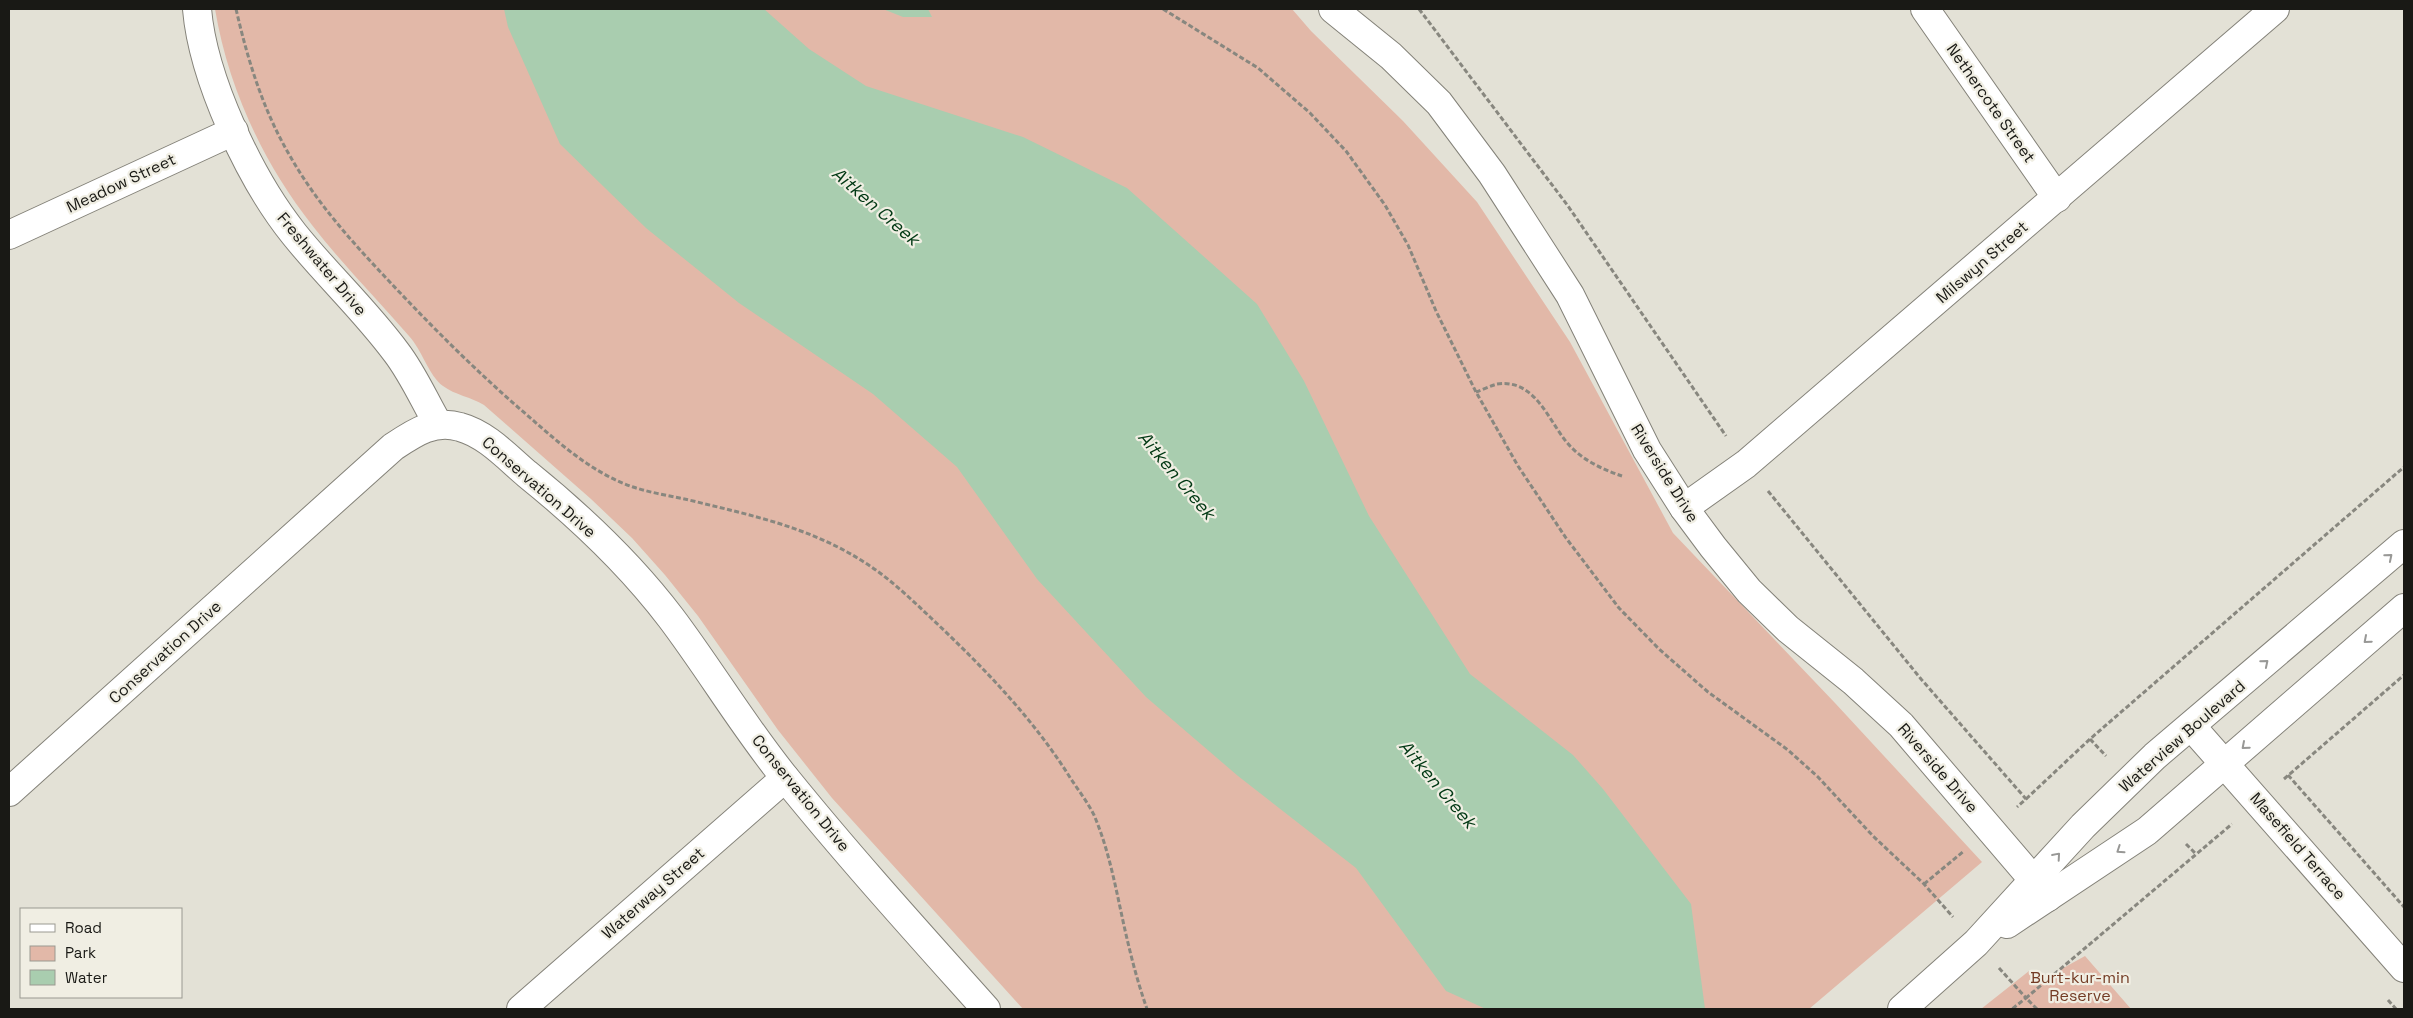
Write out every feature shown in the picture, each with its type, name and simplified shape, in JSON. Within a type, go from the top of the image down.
[{"type":"street","name":"Freshwater Drive","points":[[197,9],[206,54],[234,132],[258,178],[288,225],[396,352],[438,424]]},
{"type":"street","name":"Riverside Drive","points":[[1333,9],[1391,56],[1439,103],[1492,174],[1570,296],[1647,450],[1684,508],[1749,591],[1788,629],[1853,681],[1901,725],[2042,889]]},
{"type":"street","name":"Nethercote Street","points":[[1925,9],[2056,198]]},
{"type":"street","name":"Milswyn Street","points":[[1684,508],[1746,464],[2275,9]]},
{"type":"street","name":"Meadow Street","points":[[9,235],[234,132]]},
{"type":"street","name":"Conservation Drive","points":[[9,792],[393,447],[419,430],[438,424],[459,426],[485,439],[551,493],[615,554],[670,617],[785,778],[986,1009]]},
{"type":"street","name":"Waterview Boulevard","points":[[2042,889],[2083,826],[2155,756],[2404,544]]},
{"type":"street","name":"Waterview Boulevard","points":[[1902,1009],[1976,943],[2042,889],[2147,831],[2404,608]]},
{"type":"street","name":"Masefield Terrace","points":[[2191,726],[2259,800],[2404,968]]},
{"type":"street","name":"Waterway Street","points":[[521,1009],[785,778]]},
{"type":"path","points":[[236,9],[247,56],[266,110],[291,158],[320,201],[365,255],[416,310],[513,403],[568,450],[607,476],[634,488],[798,528],[838,546],[873,568],[918,606],[965,650],[1014,702],[1061,762],[1093,814],[1114,879],[1129,950],[1146,1009]]},
{"type":"path","points":[[1163,9],[1258,68],[1310,114],[1346,151],[1385,205],[1408,245],[1436,311],[1476,392],[1523,474],[1566,538],[1619,608],[1659,649],[1708,692],[1788,750],[1818,778],[1873,836],[1924,884],[2036,1009]]},
{"type":"path","points":[[1476,392],[1498,384],[1517,387],[1532,394],[1546,410],[1572,448],[1590,462],[1620,476],[1640,479],[1662,474]]},
{"type":"path","points":[[2026,799],[2090,739],[2404,467]]},
{"type":"path","points":[[2012,1009],[2259,800],[2404,674]]},
{"type":"path","points":[[2288,775],[2404,908]]},
{"type":"green space","points":[[215,9],[1292,9],[1311,31],[1403,121],[1477,202],[1570,342],[1673,533],[1835,703],[1982,862],[1809,1009],[1023,1009],[832,798],[778,730],[698,616],[632,538],[591,499],[484,405],[453,392],[438,382],[414,342],[323,239],[294,201],[278,176],[263,150],[238,95],[221,38]]},
{"type":"green space","name":"Burt-kur-min Reserve","points":[[2085,956],[2131,1009],[1981,1009],[2029,971],[2038,982]]},
{"type":"water","name":"Aitken Creek","points":[[504,9],[764,9],[809,49],[866,86],[1023,137],[1127,188],[1257,304],[1304,381],[1369,516],[1470,674],[1573,755],[1603,789],[1691,904],[1705,1009],[1486,1009],[1446,991],[1356,868],[1238,776],[1146,697],[1037,579],[957,467],[873,394],[739,303],[646,228],[560,144],[508,27]]},
{"type":"water","points":[[883,9],[928,9],[932,17],[903,17]]}]
